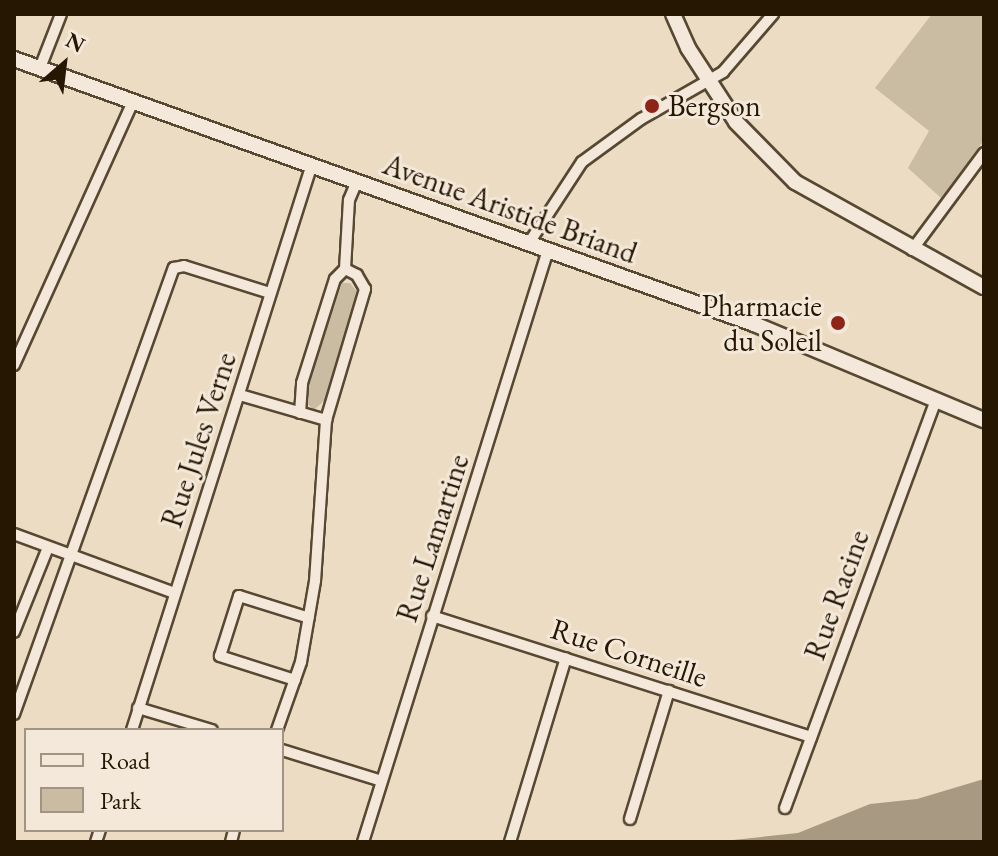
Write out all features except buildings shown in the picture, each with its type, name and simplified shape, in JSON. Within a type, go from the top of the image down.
[{"type":"main road","points":[[673,14],[708,80],[736,122],[795,182],[912,250],[984,287]]},
{"type":"main road","name":"Avenue Aristide Briand","points":[[14,59],[857,363],[984,420]]},
{"type":"street","points":[[40,68],[61,14]]},
{"type":"street","points":[[529,243],[582,162],[737,58],[773,14]]},
{"type":"street","points":[[14,365],[133,101]]},
{"type":"street","points":[[912,250],[984,153]]},
{"type":"street","name":"Rue Jules Verne","points":[[133,728],[312,164]]},
{"type":"street","points":[[300,413],[311,354],[335,279],[345,269],[349,200],[357,181]]},
{"type":"street","name":"Rue Lamartine","points":[[363,842],[379,780],[548,250]]},
{"type":"street","points":[[14,714],[174,268],[184,266],[270,293]]},
{"type":"street","points":[[278,728],[295,680],[309,618],[326,420],[365,289],[357,275],[345,269]]},
{"type":"street","points":[[240,395],[326,420]]},
{"type":"street","name":"Rue Racine","points":[[785,808],[936,399]]},
{"type":"street","points":[[14,534],[47,550],[174,593]]},
{"type":"street","points":[[14,632],[47,550]]},
{"type":"street","points":[[295,680],[220,656],[239,596],[309,618]]},
{"type":"street","name":"Rue Corneille","points":[[432,616],[811,737]]},
{"type":"street","points":[[510,842],[566,658]]},
{"type":"street","points":[[630,819],[669,691]]},
{"type":"street","points":[[138,708],[205,728]]},
{"type":"street","points":[[284,751],[379,780]]},
{"type":"green space","points":[[932,14],[984,14],[984,140],[941,198],[908,168],[929,131],[875,88]]},
{"type":"green space","points":[[342,283],[350,283],[358,293],[326,399],[314,410],[303,400]]},
{"type":"shaded area","points":[[984,779],[984,842],[714,842],[798,833],[870,804],[917,799]]},
{"type":"place","name":"Bergson","points":[[652,106]]},
{"type":"place","name":"Pharmacie du Soleil","points":[[838,323]]}]
